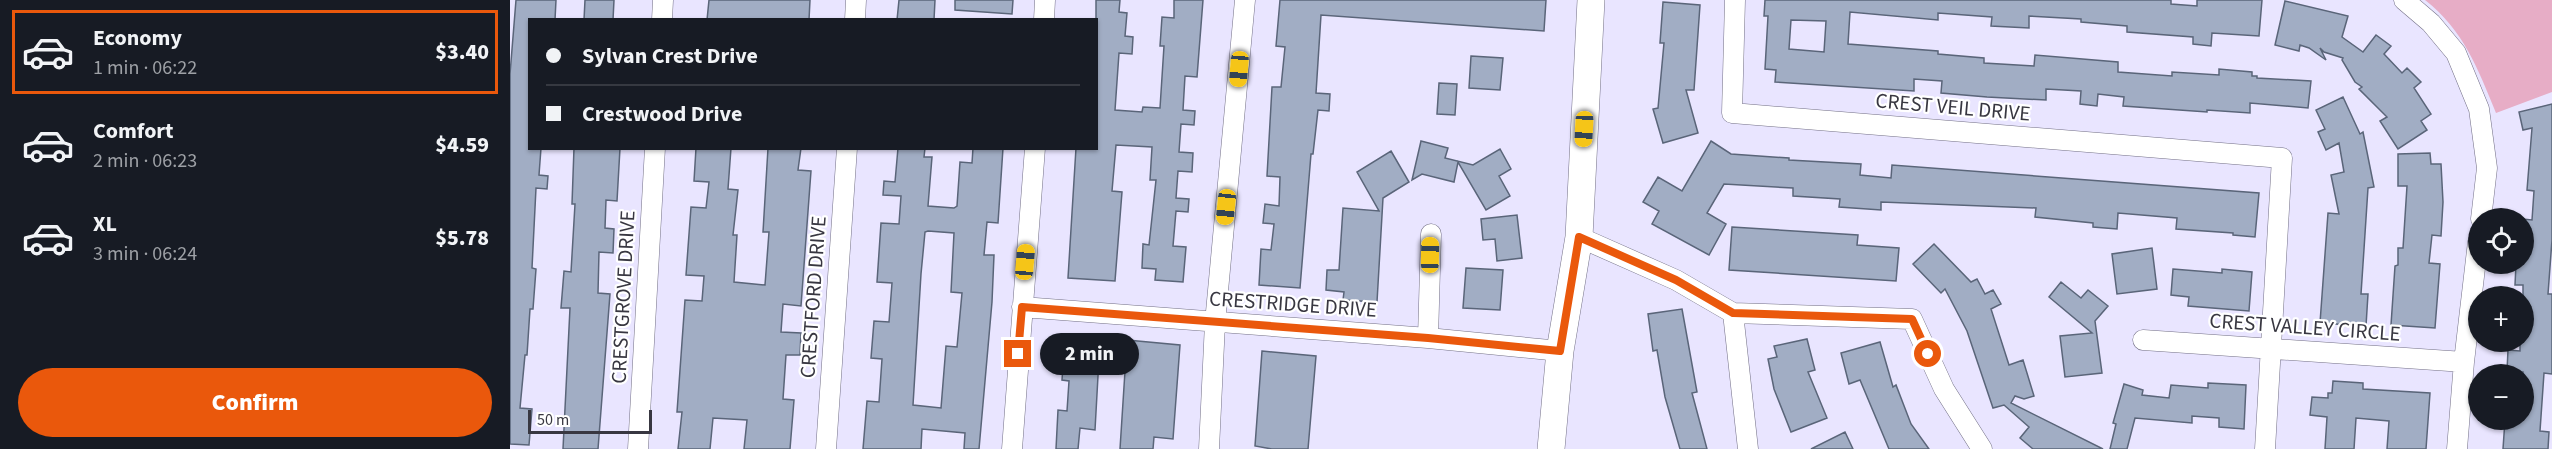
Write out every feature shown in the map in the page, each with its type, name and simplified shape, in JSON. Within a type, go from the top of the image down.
[{"type":"main road","points":[[1551,449],[1560,351],[1579,237],[1591,0]]},
{"type":"street","points":[[662,18],[663,0]]},
{"type":"street","points":[[855,18],[856,0]]},
{"type":"street","points":[[1044,18],[1045,0]]},
{"type":"street","points":[[1209,449],[1215,323],[1245,0]]},
{"type":"street","name":"CREST VEIL DRIVE","points":[[1735,0],[1732,113],[2282,158],[2272,349]]},
{"type":"street","points":[[2404,0],[2431,23],[2456,53],[2479,109],[2487,168],[2482,208]]},
{"type":"street","name":"CRESTGROVE DRIVE","points":[[638,449],[655,150]]},
{"type":"street","name":"CRESTFORD DRIVE","points":[[826,449],[847,150]]},
{"type":"street","points":[[1012,449],[1035,150]]},
{"type":"street","points":[[1428,338],[1431,234]]},
{"type":"street","points":[[1579,237],[1676,280],[1733,313],[1912,319],[1944,389],[1982,449]]},
{"type":"street","points":[[2457,449],[2474,274]]},
{"type":"street","name":"CRESTRIDGE DRIVE","points":[[1022,307],[1428,338],[1560,351]]},
{"type":"street","points":[[1733,313],[1748,449]]},
{"type":"street","name":"CREST VALLEY CIRCLE","points":[[2143,340],[2464,362]]},
{"type":"street","points":[[2265,449],[2272,349]]},
{"type":"shaded area","points":[[2425,0],[2552,0],[2552,92],[2496,113],[2460,37]]},
{"type":"building","points":[[516,0],[556,0],[555,18],[528,18],[528,150],[541,150],[539,175],[548,176],[547,189],[536,188],[532,268],[536,269],[520,408],[532,409],[529,445],[510,444],[510,74]]},
{"type":"building","points":[[585,0],[614,0],[613,18],[584,18]]},
{"type":"building","points":[[709,0],[810,0],[809,18],[707,18]]},
{"type":"building","points":[[899,0],[935,0],[934,18],[897,18]]},
{"type":"building","points":[[955,0],[1013,0],[1012,14],[955,10]]},
{"type":"building","points":[[1096,0],[1120,0],[1119,12],[1127,13],[1125,36],[1133,37],[1132,54],[1119,53],[1115,110],[1142,112],[1143,107],[1160,108],[1164,46],[1160,46],[1162,17],[1174,18],[1174,0],[1203,0],[1197,77],[1185,76],[1183,110],[1195,111],[1194,125],[1181,124],[1179,152],[1193,153],[1192,172],[1178,171],[1176,198],[1189,199],[1188,212],[1176,211],[1173,246],[1186,247],[1183,282],[1155,280],[1156,269],[1142,268],[1143,244],[1149,245],[1156,180],[1150,180],[1152,147],[1116,145],[1112,191],[1122,192],[1115,281],[1068,278],[1076,150],[1098,150],[1098,18],[1096,18]]},
{"type":"building","points":[[1280,0],[1546,0],[1544,31],[1321,15],[1316,93],[1330,94],[1329,111],[1318,110],[1313,154],[1311,154],[1300,288],[1259,285],[1261,249],[1271,250],[1274,224],[1263,223],[1265,204],[1279,206],[1280,177],[1267,176],[1272,87],[1281,87],[1285,47],[1276,46]]},
{"type":"building","points":[[1765,0],[2171,0],[2171,4],[2197,6],[2197,0],[2262,0],[2259,36],[2212,33],[2211,46],[2193,44],[2193,37],[2127,32],[2127,26],[2081,22],[2081,19],[2029,16],[2029,28],[1991,26],[1992,17],[1938,13],[1938,20],[1850,12],[1848,44],[1938,51],[1938,54],[1984,58],[1984,63],[2034,66],[2035,55],[2118,62],[2118,72],[2172,76],[2172,72],[2219,75],[2219,69],[2252,72],[2252,76],[2257,76],[2257,78],[2311,81],[2308,108],[2250,103],[2250,113],[2207,110],[2207,112],[2123,106],[2124,97],[2098,94],[2097,106],[2080,104],[2081,91],[2046,89],[2046,100],[1987,97],[1941,93],[1942,81],[1914,79],[1914,91],[1775,82],[1776,70],[1765,69],[1768,16],[1764,16]],"holes":[[[1791,20],[1826,21],[1824,52],[1789,49]]]},
{"type":"building","points":[[2285,1],[2348,16],[2342,37],[2363,52],[2376,35],[2391,46],[2384,54],[2402,73],[2407,68],[2421,82],[2414,88],[2431,114],[2421,121],[2427,130],[2398,149],[2380,121],[2387,117],[2359,89],[2362,87],[2355,82],[2343,58],[2324,52],[2320,48],[2326,60],[2309,48],[2300,45],[2299,51],[2275,45]]},
{"type":"building","points":[[1663,2],[1700,5],[1694,90],[1686,90],[1698,133],[1663,143],[1653,109],[1658,108],[1664,43],[1660,43]]},
{"type":"building","points":[[1471,56],[1503,58],[1500,90],[1469,88]]},
{"type":"building","points":[[1439,83],[1457,84],[1455,115],[1437,114]]},
{"type":"building","points":[[2343,97],[2360,134],[2363,132],[2374,187],[2368,188],[2361,294],[2368,294],[2366,326],[2320,323],[2328,213],[2339,214],[2331,175],[2344,172],[2339,143],[2326,150],[2318,132],[2325,129],[2316,110]]},
{"type":"building","points":[[2552,104],[2552,240],[2548,294],[2552,294],[2552,374],[2544,373],[2540,431],[2549,432],[2548,449],[2503,449],[2504,430],[2534,430],[2534,364],[2507,364],[2508,352],[2534,352],[2534,286],[2515,285],[2516,274],[2534,274],[2534,191],[2527,190],[2532,128],[2523,130],[2519,112]]},
{"type":"building","points":[[1421,141],[1448,148],[1445,158],[1473,165],[1500,149],[1511,169],[1499,176],[1510,196],[1486,210],[1458,162],[1454,182],[1422,174],[1412,180]]},
{"type":"building","points":[[1711,141],[1731,154],[1861,164],[1860,175],[1891,178],[1892,165],[2259,193],[2255,237],[2176,229],[2177,218],[2118,213],[2117,229],[2093,227],[2093,223],[2035,217],[2036,208],[1881,202],[1881,210],[1839,207],[1840,199],[1793,196],[1793,188],[1724,184],[1707,213],[1726,224],[1709,255],[1652,224],[1659,211],[1643,202],[1658,177],[1682,191]]},
{"type":"building","points":[[574,150],[620,150],[617,201],[606,200],[605,228],[614,229],[613,253],[599,252],[598,293],[610,294],[598,449],[563,449],[570,308],[561,308],[564,271],[571,272],[575,204],[572,204]]},
{"type":"building","points":[[696,150],[731,150],[728,189],[738,190],[733,235],[737,235],[734,282],[765,285],[769,232],[763,232],[768,150],[801,150],[798,170],[811,171],[801,306],[783,304],[781,332],[801,333],[800,355],[786,355],[783,399],[794,400],[790,449],[744,449],[747,420],[713,418],[710,449],[678,449],[682,412],[677,412],[685,300],[702,301],[704,276],[686,275],[691,207],[706,208],[709,182],[694,181]]},
{"type":"building","points":[[898,150],[925,150],[924,157],[932,157],[928,206],[954,208],[957,206],[960,162],[972,163],[973,150],[1003,150],[998,223],[987,222],[984,255],[994,255],[979,449],[964,449],[965,433],[922,429],[921,449],[863,449],[867,401],[879,402],[882,359],[871,358],[874,321],[889,322],[892,283],[877,282],[881,223],[899,224],[901,196],[883,195],[884,181],[895,182]],"holes":[[[925,232],[954,233],[951,292],[962,293],[957,347],[946,346],[941,408],[913,405]]]},
{"type":"building","points":[[1391,151],[1409,182],[1383,198],[1377,302],[1343,300],[1344,292],[1326,290],[1327,270],[1339,270],[1343,208],[1379,211],[1357,172]]},
{"type":"building","points":[[2430,153],[2431,164],[2441,164],[2443,202],[2441,236],[2432,235],[2429,263],[2440,264],[2435,328],[2391,325],[2395,266],[2398,265],[2398,248],[2403,248],[2407,186],[2398,186],[2398,154]]},
{"type":"building","points":[[1517,215],[1522,258],[1497,261],[1495,239],[1483,240],[1481,219]]},
{"type":"building","points":[[1732,227],[1858,235],[1857,245],[1899,248],[1896,281],[1729,270]]},
{"type":"building","points":[[1934,244],[1971,282],[1977,279],[1985,294],[1993,290],[2001,304],[1991,309],[2009,365],[2023,360],[2034,396],[2024,399],[2015,396],[2011,403],[2103,449],[2033,449],[2020,438],[2029,427],[2004,405],[1993,408],[1967,331],[1945,289],[1941,293],[1913,264]]},
{"type":"building","points":[[2152,248],[2157,289],[2117,294],[2112,254]]},
{"type":"building","points":[[1466,268],[1503,270],[1500,310],[1463,308]]},
{"type":"building","points":[[2173,269],[2222,273],[2222,269],[2252,272],[2249,311],[2188,306],[2189,297],[2171,295]]},
{"type":"building","points":[[2061,282],[2081,298],[2088,290],[2108,306],[2095,321],[2102,373],[2065,377],[2060,336],[2092,333],[2049,297]]},
{"type":"building","points":[[1682,309],[1697,392],[1692,393],[1707,449],[1680,449],[1665,397],[1657,350],[1653,351],[1648,314]]},
{"type":"building","points":[[1065,338],[1100,340],[1095,430],[1080,428],[1078,449],[1056,449],[1058,410],[1067,411],[1069,381],[1062,380]]},
{"type":"building","points":[[1807,339],[1815,370],[1808,372],[1827,418],[1791,432],[1774,389],[1768,359],[1777,357],[1774,346]]},
{"type":"building","points":[[1127,340],[1180,345],[1173,439],[1154,437],[1153,449],[1120,449]]},
{"type":"building","points":[[1880,342],[1893,387],[1896,385],[1911,424],[1929,449],[1889,449],[1860,380],[1849,384],[1841,353]]},
{"type":"building","points":[[1262,351],[1316,356],[1308,449],[1272,449],[1255,446]]},
{"type":"building","points":[[2333,381],[2363,383],[2363,389],[2430,393],[2426,449],[2387,449],[2389,421],[2356,418],[2354,449],[2325,449],[2327,417],[2310,415],[2312,397],[2328,398],[2328,393],[2332,393]]},
{"type":"building","points":[[2208,383],[2246,385],[2244,429],[2219,427],[2219,418],[2192,416],[2192,423],[2135,418],[2127,449],[2110,449],[2116,424],[2113,423],[2124,384],[2143,390],[2142,395],[2169,398],[2171,385],[2208,388]]},
{"type":"building","points":[[1845,432],[1853,449],[1811,449]]},
{"type":"route","points":[[1018,354],[1022,307],[1428,338],[1560,351],[1579,237],[1676,280],[1733,313],[1912,319],[1928,354]]}]
